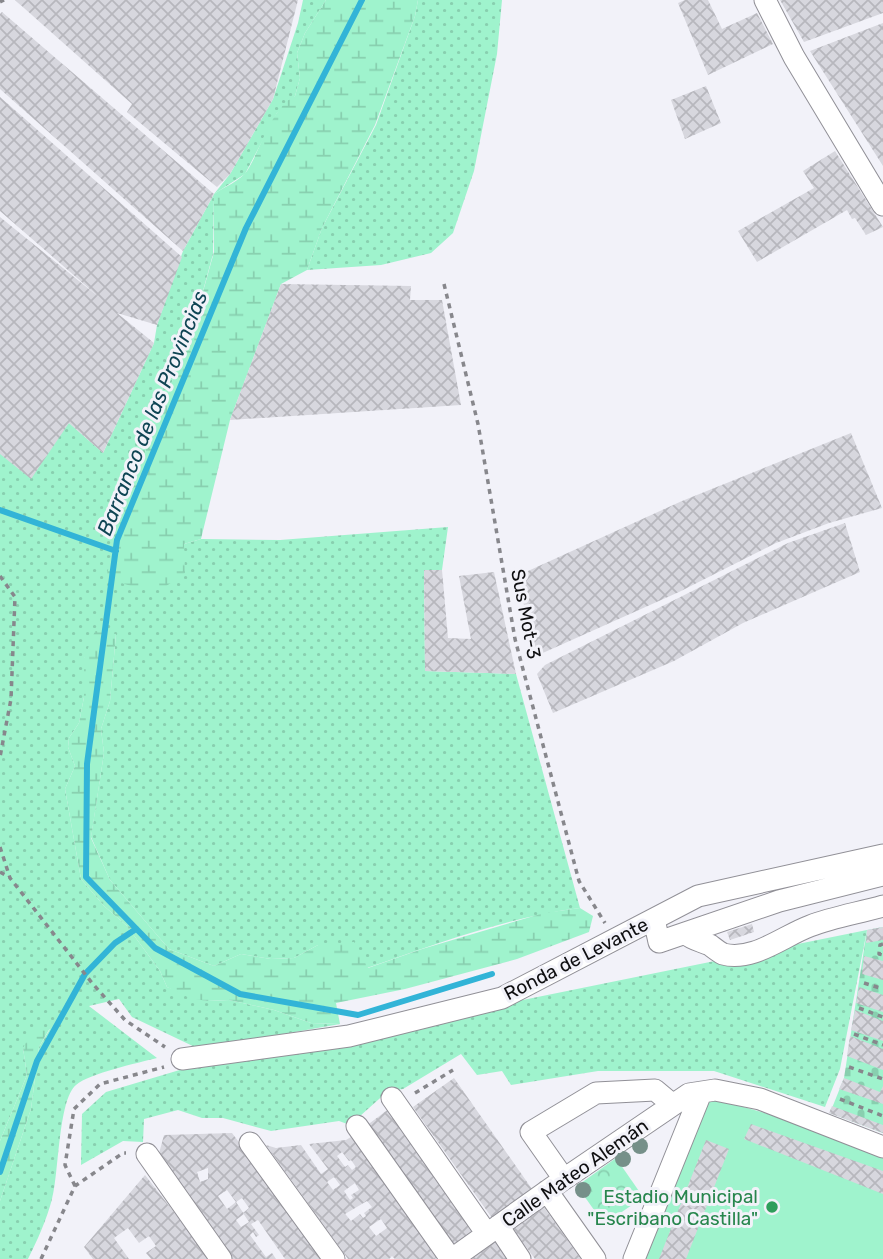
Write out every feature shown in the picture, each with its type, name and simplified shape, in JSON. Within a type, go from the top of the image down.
[{"type":"street","points":[[765,0],[794,57],[883,205]]},
{"type":"street","name":"Ronda de Levante","points":[[181,1059],[349,1036],[502,998],[698,896],[883,855]]},
{"type":"street","points":[[654,919],[659,942],[779,901],[883,875]]},
{"type":"street","points":[[686,934],[722,953],[737,955],[754,952],[826,920],[883,906]]},
{"type":"street","points":[[596,1259],[531,1132],[596,1093],[655,1090],[673,1105]]},
{"type":"street","points":[[634,1259],[701,1093],[715,1090],[760,1099],[883,1147]]},
{"type":"street","name":"Calle Mateo Alemán","points":[[452,1259],[689,1094],[701,1093]]},
{"type":"street","points":[[393,1098],[493,1230],[520,1259]]},
{"type":"street","points":[[357,1126],[452,1259]]},
{"type":"street","points":[[250,1143],[334,1259]]},
{"type":"street","points":[[147,1154],[220,1259]]},
{"type":"path","name":"Sus Mot-3","points":[[444,284],[478,425],[518,652],[579,881],[615,939]]},
{"type":"path","points":[[0,576],[15,597],[11,699],[0,757]]},
{"type":"path","points":[[0,847],[10,878],[92,983],[125,1020],[181,1059]]},
{"type":"path","points":[[0,872],[10,878]]},
{"type":"path","points":[[883,944],[880,945],[879,954],[883,955]]},
{"type":"path","points":[[864,983],[883,989]]},
{"type":"path","points":[[859,1008],[883,1017]]},
{"type":"path","points":[[854,1034],[883,1045]]},
{"type":"path","points":[[75,1186],[65,1165],[74,1109],[100,1084],[153,1072],[181,1059]]},
{"type":"path","points":[[849,1066],[883,1079]]},
{"type":"path","points":[[393,1098],[409,1097],[453,1070]]},
{"type":"path","points":[[840,1099],[883,1116]]},
{"type":"path","points":[[41,1259],[75,1186],[122,1153],[147,1154]]},
{"type":"green space","points":[[303,0],[326,0],[305,33],[297,53],[300,78],[295,96],[277,113],[245,174],[214,194],[230,174],[273,99]]},
{"type":"green space","points":[[326,0],[418,0],[415,16],[375,125],[322,228],[307,270],[281,284],[230,420],[201,539],[184,544],[185,573],[162,589],[131,586],[106,578],[123,510],[194,324],[214,252],[214,194],[244,175],[273,119],[295,96],[300,78],[297,53],[305,33]]},
{"type":"green space","points":[[418,0],[502,0],[497,54],[474,171],[453,233],[431,253],[381,265],[307,270],[322,228],[376,125],[415,16]]},
{"type":"green space","points":[[214,194],[213,254],[194,324],[123,510],[184,544],[201,539],[280,540],[448,527],[442,570],[424,571],[425,671],[516,674],[580,908],[499,925],[367,968],[318,945],[294,958],[271,959],[241,954],[214,966],[169,949],[110,880],[91,837],[104,753],[101,729],[110,701],[116,634],[84,658],[84,697],[79,723],[69,738],[68,747],[75,766],[65,789],[81,879],[104,906],[127,926],[160,971],[167,987],[207,1001],[229,1000],[274,1010],[311,1023],[340,1024],[199,1049],[132,1017],[119,999],[89,1006],[157,1058],[103,1073],[76,1085],[70,1093],[62,1121],[52,1199],[38,1237],[28,1259],[0,1259],[0,1201],[31,1109],[39,1047],[50,1029],[23,1048],[27,1075],[0,1141],[0,454],[69,423],[103,453],[154,343],[157,325],[183,251]]},
{"type":"green space","points":[[95,631],[116,634],[110,701],[101,729],[104,753],[91,838],[110,880],[169,949],[214,966],[241,954],[271,959],[294,958],[318,945],[354,942],[368,968],[544,913],[580,908],[593,916],[589,932],[517,959],[405,989],[336,1003],[340,1024],[311,1023],[274,1010],[229,1000],[207,1001],[190,998],[167,987],[160,971],[127,926],[104,906],[81,879],[65,789],[75,766],[68,747],[69,738],[79,723],[84,697],[84,658]]},
{"type":"green space","points":[[883,927],[883,1133],[830,1113],[844,1078],[867,930]]},
{"type":"green space","points":[[867,930],[840,1069],[825,1107],[714,1071],[598,1071],[511,1085],[502,1071],[477,1075],[461,1054],[403,1089],[388,1091],[350,1125],[339,1121],[271,1131],[223,1118],[202,1118],[178,1110],[144,1119],[143,1142],[123,1141],[81,1165],[82,1114],[106,1092],[183,1069]]},
{"type":"green space","points":[[34,1026],[50,1028],[39,1047],[31,1109],[0,1201],[0,1141],[27,1075],[23,1048]]},
{"type":"green space","name":"Estadio Municipal \"Escribano Castilla\"","points":[[705,1096],[824,1130],[883,1154],[883,1259],[639,1259]]},
{"type":"green space","points":[[616,1158],[641,1194],[638,1201],[604,1224],[577,1186]]},
{"type":"building","points":[[15,0],[298,0],[273,99],[230,174],[217,187],[127,112],[132,104]]},
{"type":"building","points":[[685,0],[708,0],[722,29],[757,13],[773,44],[708,75],[678,3]]},
{"type":"building","points":[[780,0],[883,0],[883,13],[804,42]]},
{"type":"building","points":[[2,12],[214,194],[183,251],[0,89]]},
{"type":"building","points":[[883,23],[883,166],[810,51]]},
{"type":"building","points":[[706,86],[721,123],[685,139],[671,100]]},
{"type":"building","points":[[0,97],[182,257],[157,325],[117,313],[154,343],[103,453],[69,423],[31,479],[0,454],[0,217],[100,298],[0,211]]},
{"type":"building","points":[[835,151],[883,227],[866,235],[847,210],[757,262],[738,231],[814,188],[803,171]]},
{"type":"building","points":[[281,284],[411,286],[410,300],[442,300],[461,405],[230,420]]},
{"type":"building","points":[[851,433],[882,508],[829,523],[776,543],[679,592],[536,656],[517,576],[682,501]]},
{"type":"building","points":[[845,523],[860,572],[743,623],[674,661],[553,713],[537,674],[545,665],[788,543]]},
{"type":"building","points":[[424,570],[442,570],[448,638],[471,639],[459,576],[494,572],[516,674],[425,671]]},
{"type":"building","points":[[752,924],[754,932],[730,940],[727,932]]},
{"type":"building","points":[[883,927],[883,940],[866,943],[867,930]]},
{"type":"building","points":[[864,956],[883,961],[883,980],[862,974]]},
{"type":"building","points":[[859,987],[883,995],[883,1012],[856,1003]]},
{"type":"building","points":[[855,1010],[883,1021],[883,1041],[851,1030]]},
{"type":"building","points":[[850,1036],[883,1049],[883,1070],[847,1056]]},
{"type":"building","points":[[454,1078],[532,1189],[492,1218],[413,1107]]},
{"type":"building","points":[[844,1078],[880,1092],[883,1086],[883,1104],[839,1089]]},
{"type":"building","points":[[832,1106],[883,1125],[883,1133],[829,1113]]},
{"type":"building","points":[[390,1108],[476,1229],[452,1246],[366,1126]]},
{"type":"building","points":[[751,1124],[883,1171],[883,1194],[744,1139]]},
{"type":"building","points":[[232,1133],[322,1259],[285,1259],[258,1220],[251,1224],[259,1235],[256,1237],[253,1232],[250,1235],[266,1257],[272,1253],[276,1259],[231,1259],[158,1157],[164,1135]],"holes":[[[208,1168],[208,1179],[200,1182],[197,1172]],[[227,1190],[236,1202],[227,1209],[218,1196]],[[242,1198],[249,1208],[243,1213],[236,1202]],[[244,1214],[249,1222],[241,1227],[236,1220]]]},
{"type":"building","points":[[351,1137],[437,1257],[435,1259],[395,1259],[392,1256],[389,1259],[348,1259],[266,1145],[276,1148],[301,1145],[321,1174],[328,1169],[309,1144],[346,1140]],"holes":[[[342,1152],[356,1167],[352,1170],[348,1165],[345,1167],[337,1156]],[[334,1177],[340,1185],[333,1190],[327,1182]],[[355,1183],[359,1190],[351,1195],[353,1198],[350,1200],[344,1191]],[[367,1201],[372,1207],[364,1213],[366,1216],[363,1218],[360,1214],[351,1221],[345,1214]],[[381,1219],[387,1228],[376,1236],[369,1227]]]},
{"type":"building","points":[[706,1140],[729,1149],[686,1259],[659,1259]]},
{"type":"building","points":[[145,1175],[208,1259],[151,1259],[146,1253],[156,1246],[149,1236],[139,1243],[128,1228],[114,1238],[129,1259],[93,1259],[84,1247]]},
{"type":"building","points":[[543,1206],[581,1259],[535,1259],[512,1228]]},
{"type":"building","points":[[495,1240],[508,1259],[469,1259]]},
{"type":"waterway","name":"Barranco de las Provincias","points":[[362,0],[246,228],[117,540],[87,764],[86,877],[155,948],[240,994],[358,1015],[492,974]]},
{"type":"waterway","points":[[0,510],[116,551]]},
{"type":"waterway","points":[[0,1172],[37,1061],[85,974],[115,943],[136,929]]},
{"type":"place","name":"Estadio Municipal \"Escribano Castilla\"","points":[[772,1207]]}]
